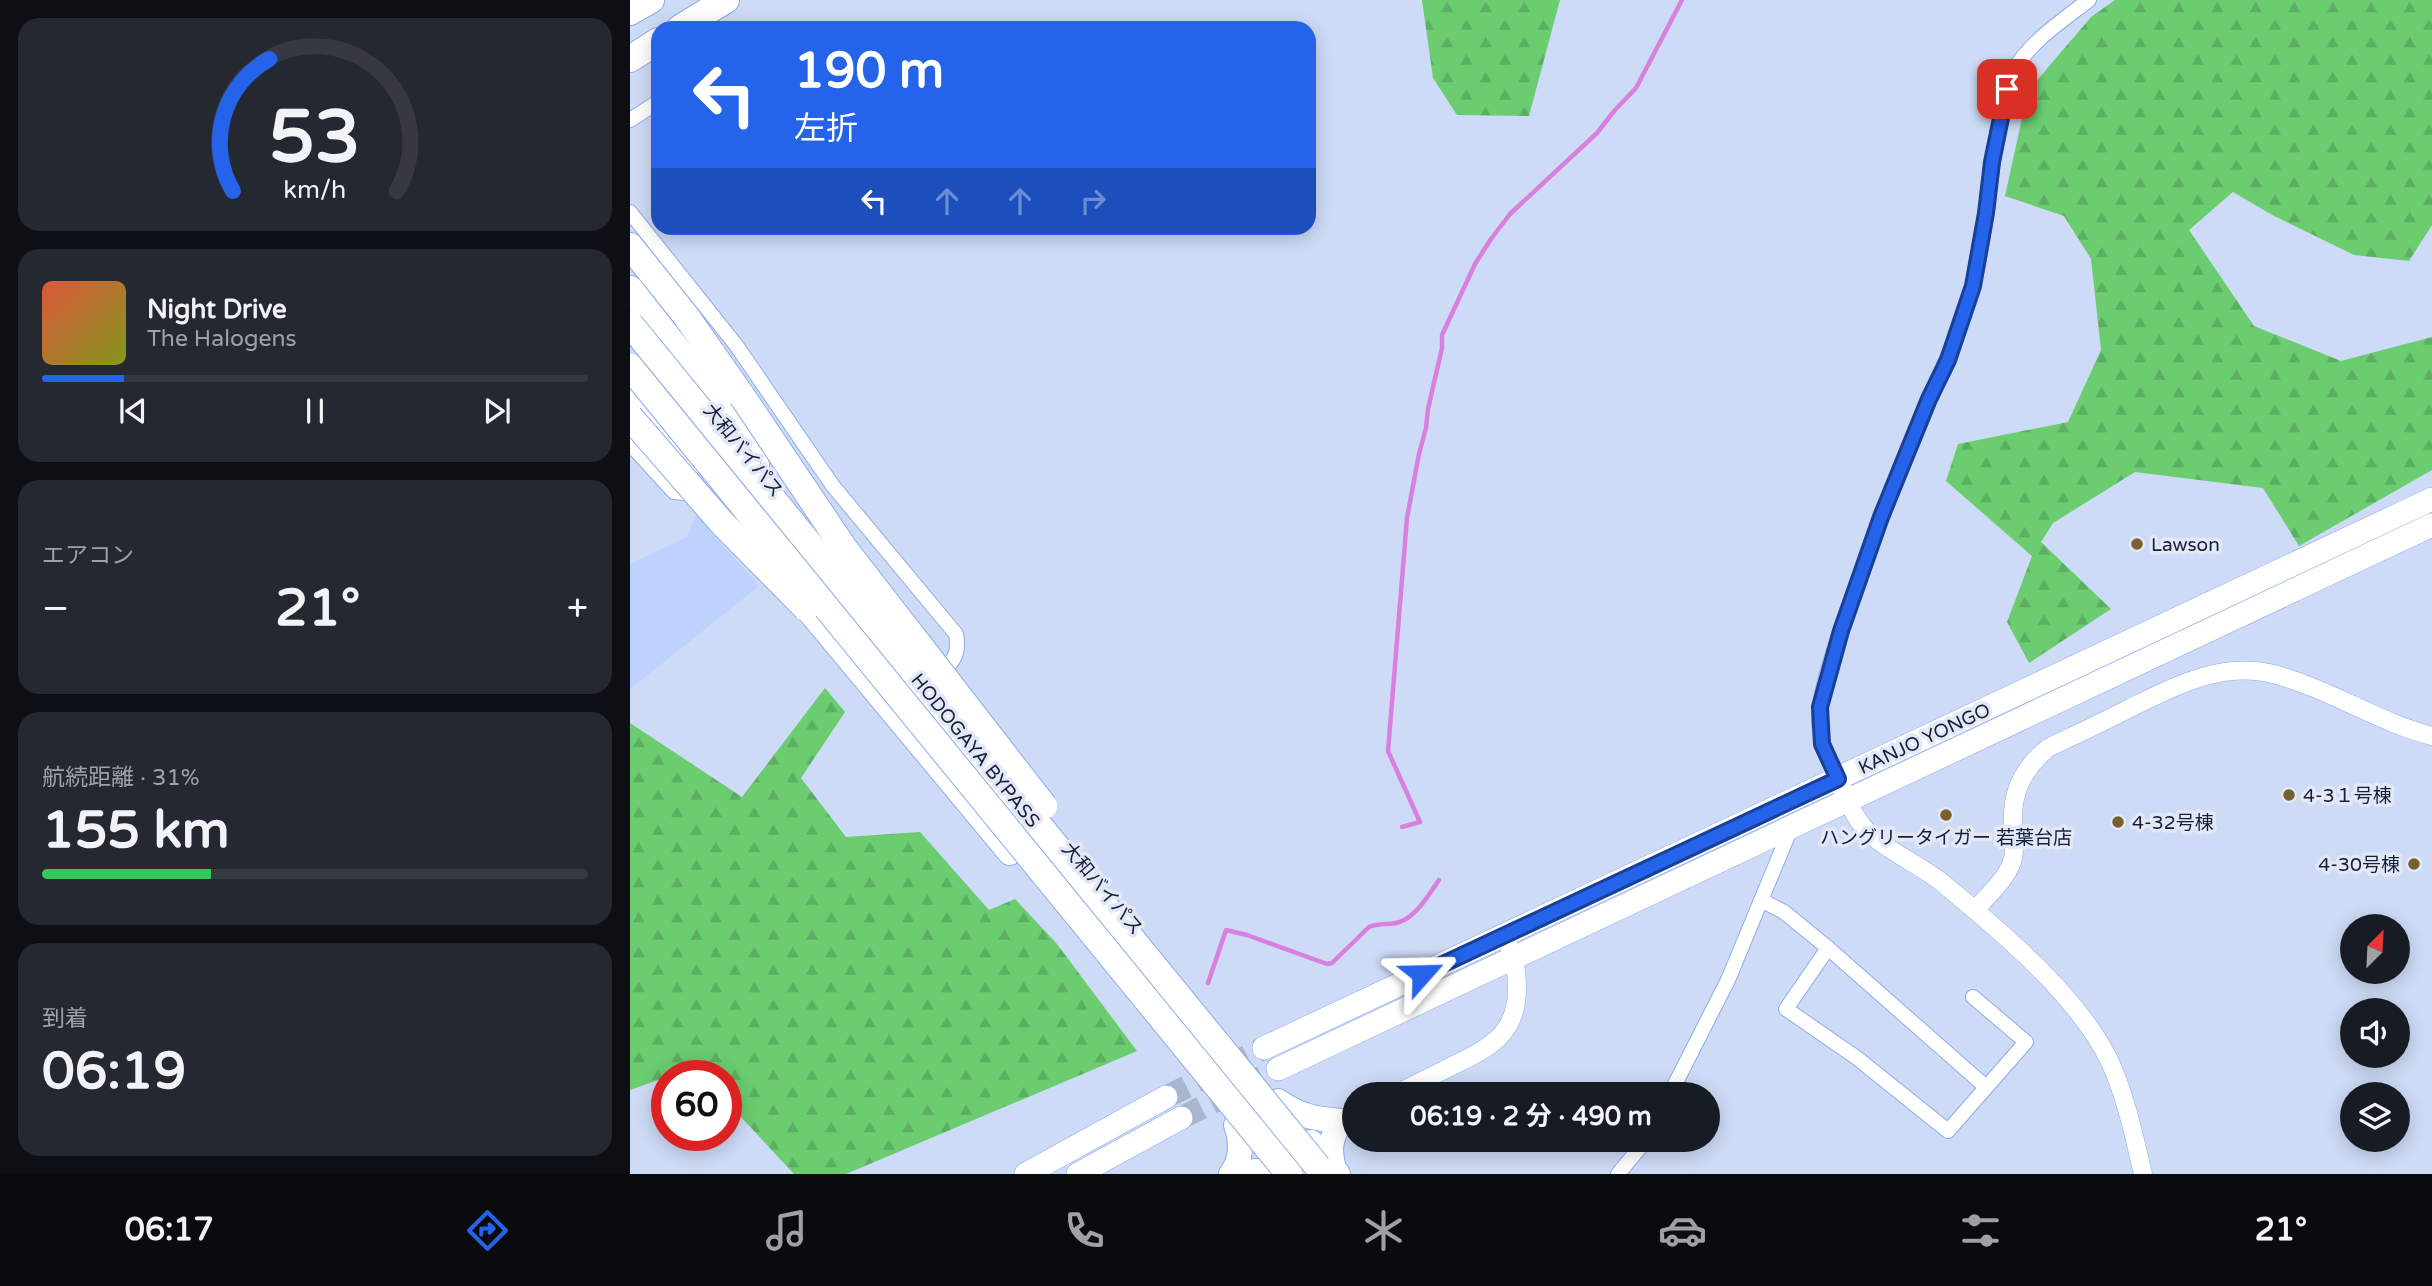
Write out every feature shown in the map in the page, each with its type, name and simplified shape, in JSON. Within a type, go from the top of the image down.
[{"type":"highway","points":[[630,12],[651,0]]},
{"type":"highway","points":[[692,21],[726,0]]},
{"type":"highway","points":[[630,59],[651,46]]},
{"type":"highway","points":[[630,246],[686,316],[844,548],[1328,1171]]},
{"type":"highway","points":[[630,289],[700,378],[757,466]]},
{"type":"highway","name":"大和バイパス","points":[[630,310],[932,682],[1278,1101],[1328,1171]]},
{"type":"highway","name":"HODOGAYA BYPASS","points":[[630,324],[1328,1171]]},
{"type":"highway","name":"HODOGAYA BYPASS","points":[[630,367],[1289,1174]]},
{"type":"highway","points":[[630,393],[700,481],[1276,1174]]},
{"type":"highway","points":[[630,416],[722,523],[914,717]]},
{"type":"highway","points":[[1278,1101],[1295,1113],[1309,1118],[1342,1117]]},
{"type":"highway","points":[[1232,1174],[1240,1154],[1236,1125]]},
{"type":"highway","points":[[1328,1171],[1330,1143],[1342,1126]]},
{"type":"highway","points":[[1232,1174],[1257,1171],[1269,1174]]},
{"type":"main road","name":"KANJO YONGO","points":[[1264,1048],[2432,499]]},
{"type":"main road","name":"KANJO YONGO","points":[[1279,1069],[2432,525]]},
{"type":"main road","points":[[1026,1174],[1166,1097]]},
{"type":"main road","points":[[1078,1174],[1181,1118]]},
{"type":"street","points":[[2089,0],[2046,33],[2011,74],[1997,139],[1973,286],[1948,360],[1929,399],[1881,517],[1841,631],[1820,707],[1822,744],[1857,819],[1873,837],[1922,867],[1975,910],[2070,1002],[2093,1033],[2120,1088],[2143,1174]]},
{"type":"street","points":[[630,120],[651,106]]},
{"type":"street","points":[[630,212],[736,345],[833,486],[956,634],[959,649],[953,663],[932,682]]},
{"type":"street","points":[[630,444],[674,492],[684,493],[700,481]]},
{"type":"street","points":[[1975,910],[2004,878],[2011,864],[2015,845],[2013,814],[2016,793],[2023,775],[2035,759],[2048,748],[2177,685],[2205,675],[2252,670],[2277,675],[2393,723],[2432,736]]},
{"type":"street","points":[[1676,1082],[1728,980],[1791,828]]},
{"type":"street","points":[[1761,900],[1784,912],[1828,948],[1986,1087]]},
{"type":"street","points":[[1420,1082],[1482,1051],[1503,1035],[1509,1026],[1517,999],[1514,958],[1504,935]]},
{"type":"street","points":[[1828,948],[1786,1009],[1857,1058],[1948,1131],[2026,1042],[1973,997]]},
{"type":"street","points":[[1618,1174],[1636,1152]]},
{"type":"shaded area","points":[[696,515],[759,586],[630,689],[630,564],[687,537]]},
{"type":"green space","points":[[1422,0],[1560,0],[1529,116],[1457,115],[1433,78]]},
{"type":"green space","points":[[2115,0],[2432,0],[2432,225],[2409,261],[2354,255],[2274,216],[2233,192],[2189,230],[2254,326],[2341,361],[2432,337],[2432,470],[2299,546],[2263,488],[2135,472],[2053,523],[2041,542],[2111,609],[2029,663],[2007,622],[2032,556],[1946,481],[1958,444],[2068,422],[2101,350],[2091,259],[2064,216],[2005,196],[2028,91],[2091,17]]},
{"type":"green space","points":[[825,688],[845,712],[801,778],[846,837],[920,832],[989,910],[1015,899],[1057,944],[1137,1051],[846,1174],[794,1174],[742,1118],[742,1060],[651,1060],[651,1083],[630,1090],[630,723],[742,797]]},
{"type":"waterway","points":[[1402,827],[1420,822],[1388,751],[1407,518],[1442,348],[1442,335],[1475,264],[1491,239],[1510,214],[1597,133],[1636,88],[1682,0]]},
{"type":"waterway","points":[[1208,983],[1226,930],[1327,964],[1332,963],[1369,927],[1408,918],[1423,903],[1439,880]]},
{"type":"tunnel","points":[[1166,1097],[1264,1048]]},
{"type":"tunnel","points":[[1181,1118],[1278,1069]]},
{"type":"place","name":"Lawson","points":[[2137,544]]},
{"type":"place","name":"4-3１号棟","points":[[2289,795]]},
{"type":"place","name":"ハングリータイガー 若葉台店","points":[[1946,815]]},
{"type":"place","name":"4-32号棟","points":[[2118,822]]},
{"type":"place","name":"4-30号棟","points":[[2414,864]]},
{"type":"route","points":[[1422,974],[1838,779],[1822,744],[1820,707],[1841,631],[1881,517],[1929,399],[1948,360],[1973,286],[1992,162],[2007,89]]}]
